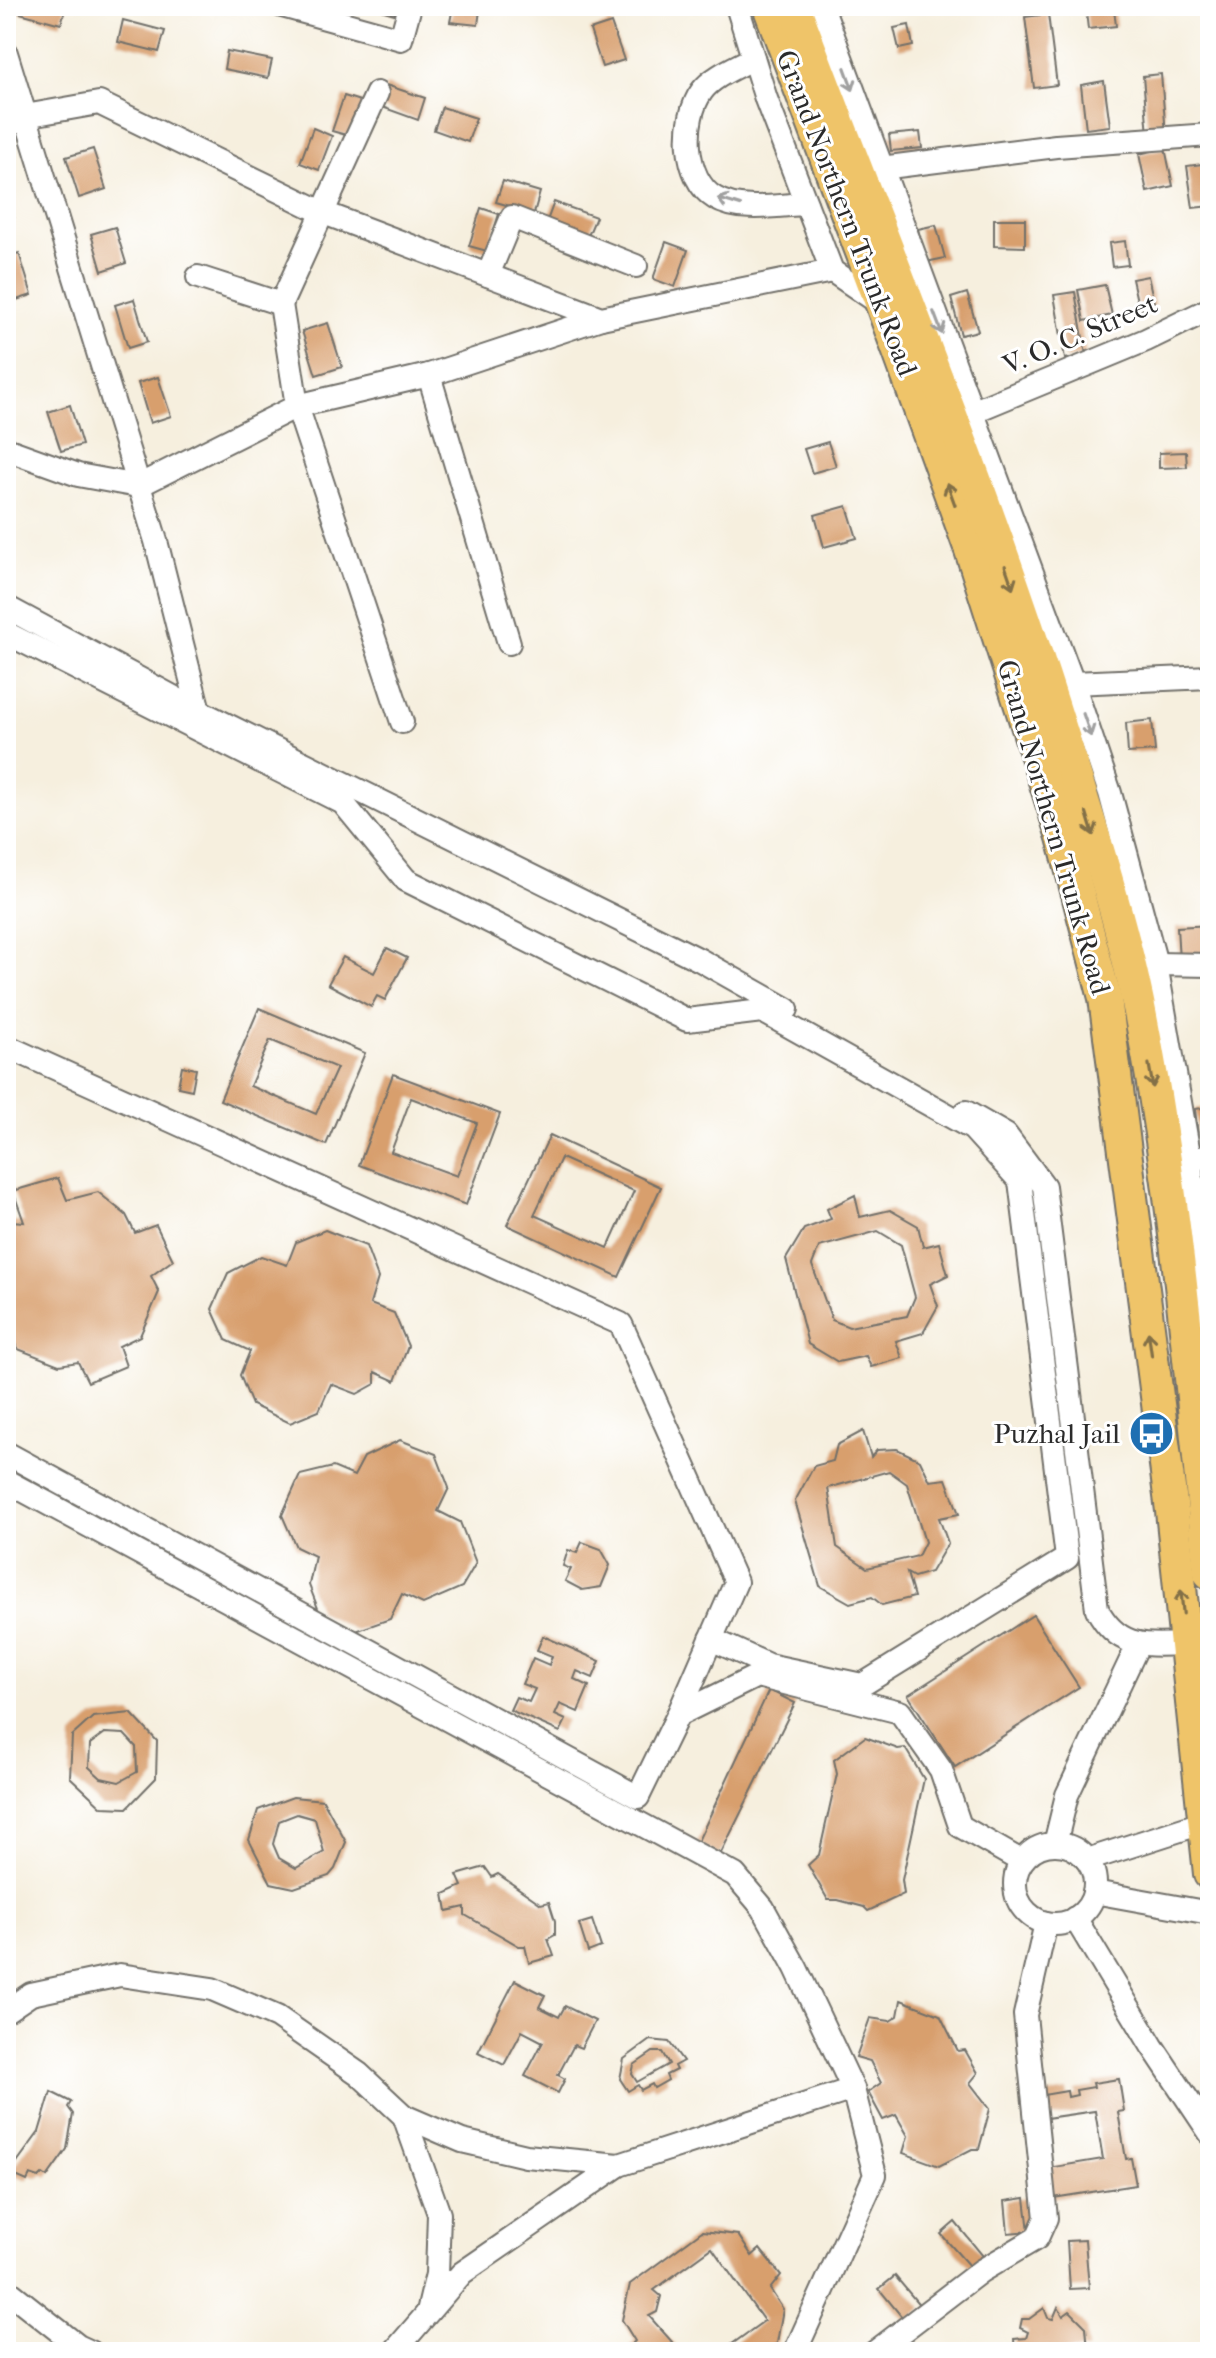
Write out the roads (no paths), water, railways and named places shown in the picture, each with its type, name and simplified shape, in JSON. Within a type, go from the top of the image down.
[{"type":"highway","name":"Grand Northern Trunk Road","points":[[769,6],[971,550],[1063,837],[1105,998],[1195,1508],[1210,1573]]},
{"type":"highway","name":"Grand Northern Trunk Road","points":[[794,6],[954,419],[1048,686],[1093,832],[1140,1012],[1166,1163],[1195,1508],[1187,1644],[1210,1874]]},
{"type":"street","points":[[282,6],[401,39],[410,6]]},
{"type":"street","points":[[737,6],[753,58],[832,271],[882,305]]},
{"type":"street","points":[[822,6],[1073,683],[1110,793],[1156,964],[1200,1158],[1210,1364]]},
{"type":"street","points":[[6,53],[16,122],[156,541],[199,711]]},
{"type":"street","points":[[753,58],[703,90],[691,111],[691,165],[714,198],[742,206],[806,204]]},
{"type":"street","points":[[377,93],[281,304],[297,406],[402,722]]},
{"type":"street","points":[[16,122],[99,103],[324,213],[601,318]]},
{"type":"street","points":[[881,168],[1056,146],[1210,135]]},
{"type":"street","points":[[488,275],[512,217],[636,266]]},
{"type":"street","points":[[6,449],[78,475],[138,486],[297,406],[429,375],[601,318],[832,271]]},
{"type":"street","points":[[198,277],[281,304]]},
{"type":"street","name":"V. O. C. Street","points":[[972,412],[1146,340],[1210,309]]},
{"type":"street","points":[[429,375],[509,643]]},
{"type":"street","points":[[6,607],[199,711],[700,960],[1006,1135],[1044,1186],[1097,1609],[1107,1627],[1138,1645],[1187,1644]]},
{"type":"street","points":[[6,633],[343,803],[406,880],[687,1020],[762,1011],[973,1129],[1020,1181],[1067,1558],[862,1685],[768,1665],[711,1639]]},
{"type":"street","points":[[1073,683],[1210,677]]},
{"type":"street","points":[[1156,964],[1210,965]]},
{"type":"street","points":[[6,1046],[621,1324],[736,1582],[638,1797],[6,1453]]},
{"type":"street","points":[[6,1481],[735,1875],[763,1908],[853,2089],[875,2175],[795,2352]]},
{"type":"street","points":[[1055,1844],[1067,1795],[1138,1645]]},
{"type":"street","points":[[678,1715],[757,1676],[900,1712],[941,1770],[960,1826],[1021,1861]]},
{"type":"street","points":[[1087,1860],[1205,1822]]},
{"type":"street","points":[[1055,1844],[1067,1846],[1087,1860],[1092,1870],[1094,1892],[1090,1903],[1075,1918],[1056,1924],[1034,1918],[1024,1910],[1014,1885],[1021,1861],[1042,1846],[1055,1844]]},
{"type":"street","points":[[1094,1892],[1210,1913]]},
{"type":"street","points":[[1075,1918],[1152,2046],[1210,2133]]},
{"type":"street","points":[[875,2352],[981,2271],[1037,2238],[1046,2218],[1025,2015],[1046,1923]]},
{"type":"street","points":[[6,2011],[31,1994],[120,1975],[212,1989],[277,2017],[359,2074],[404,2116],[462,2141],[526,2156],[619,2165]]},
{"type":"street","points":[[394,2352],[462,2273],[619,2165],[853,2089]]},
{"type":"street","points":[[404,2116],[439,2214],[437,2274],[428,2312]]},
{"type":"street","points":[[6,2289],[66,2337],[91,2352]]},
{"type":"place","name":"Puzhal Jail","points":[[1151,1433]]}]
